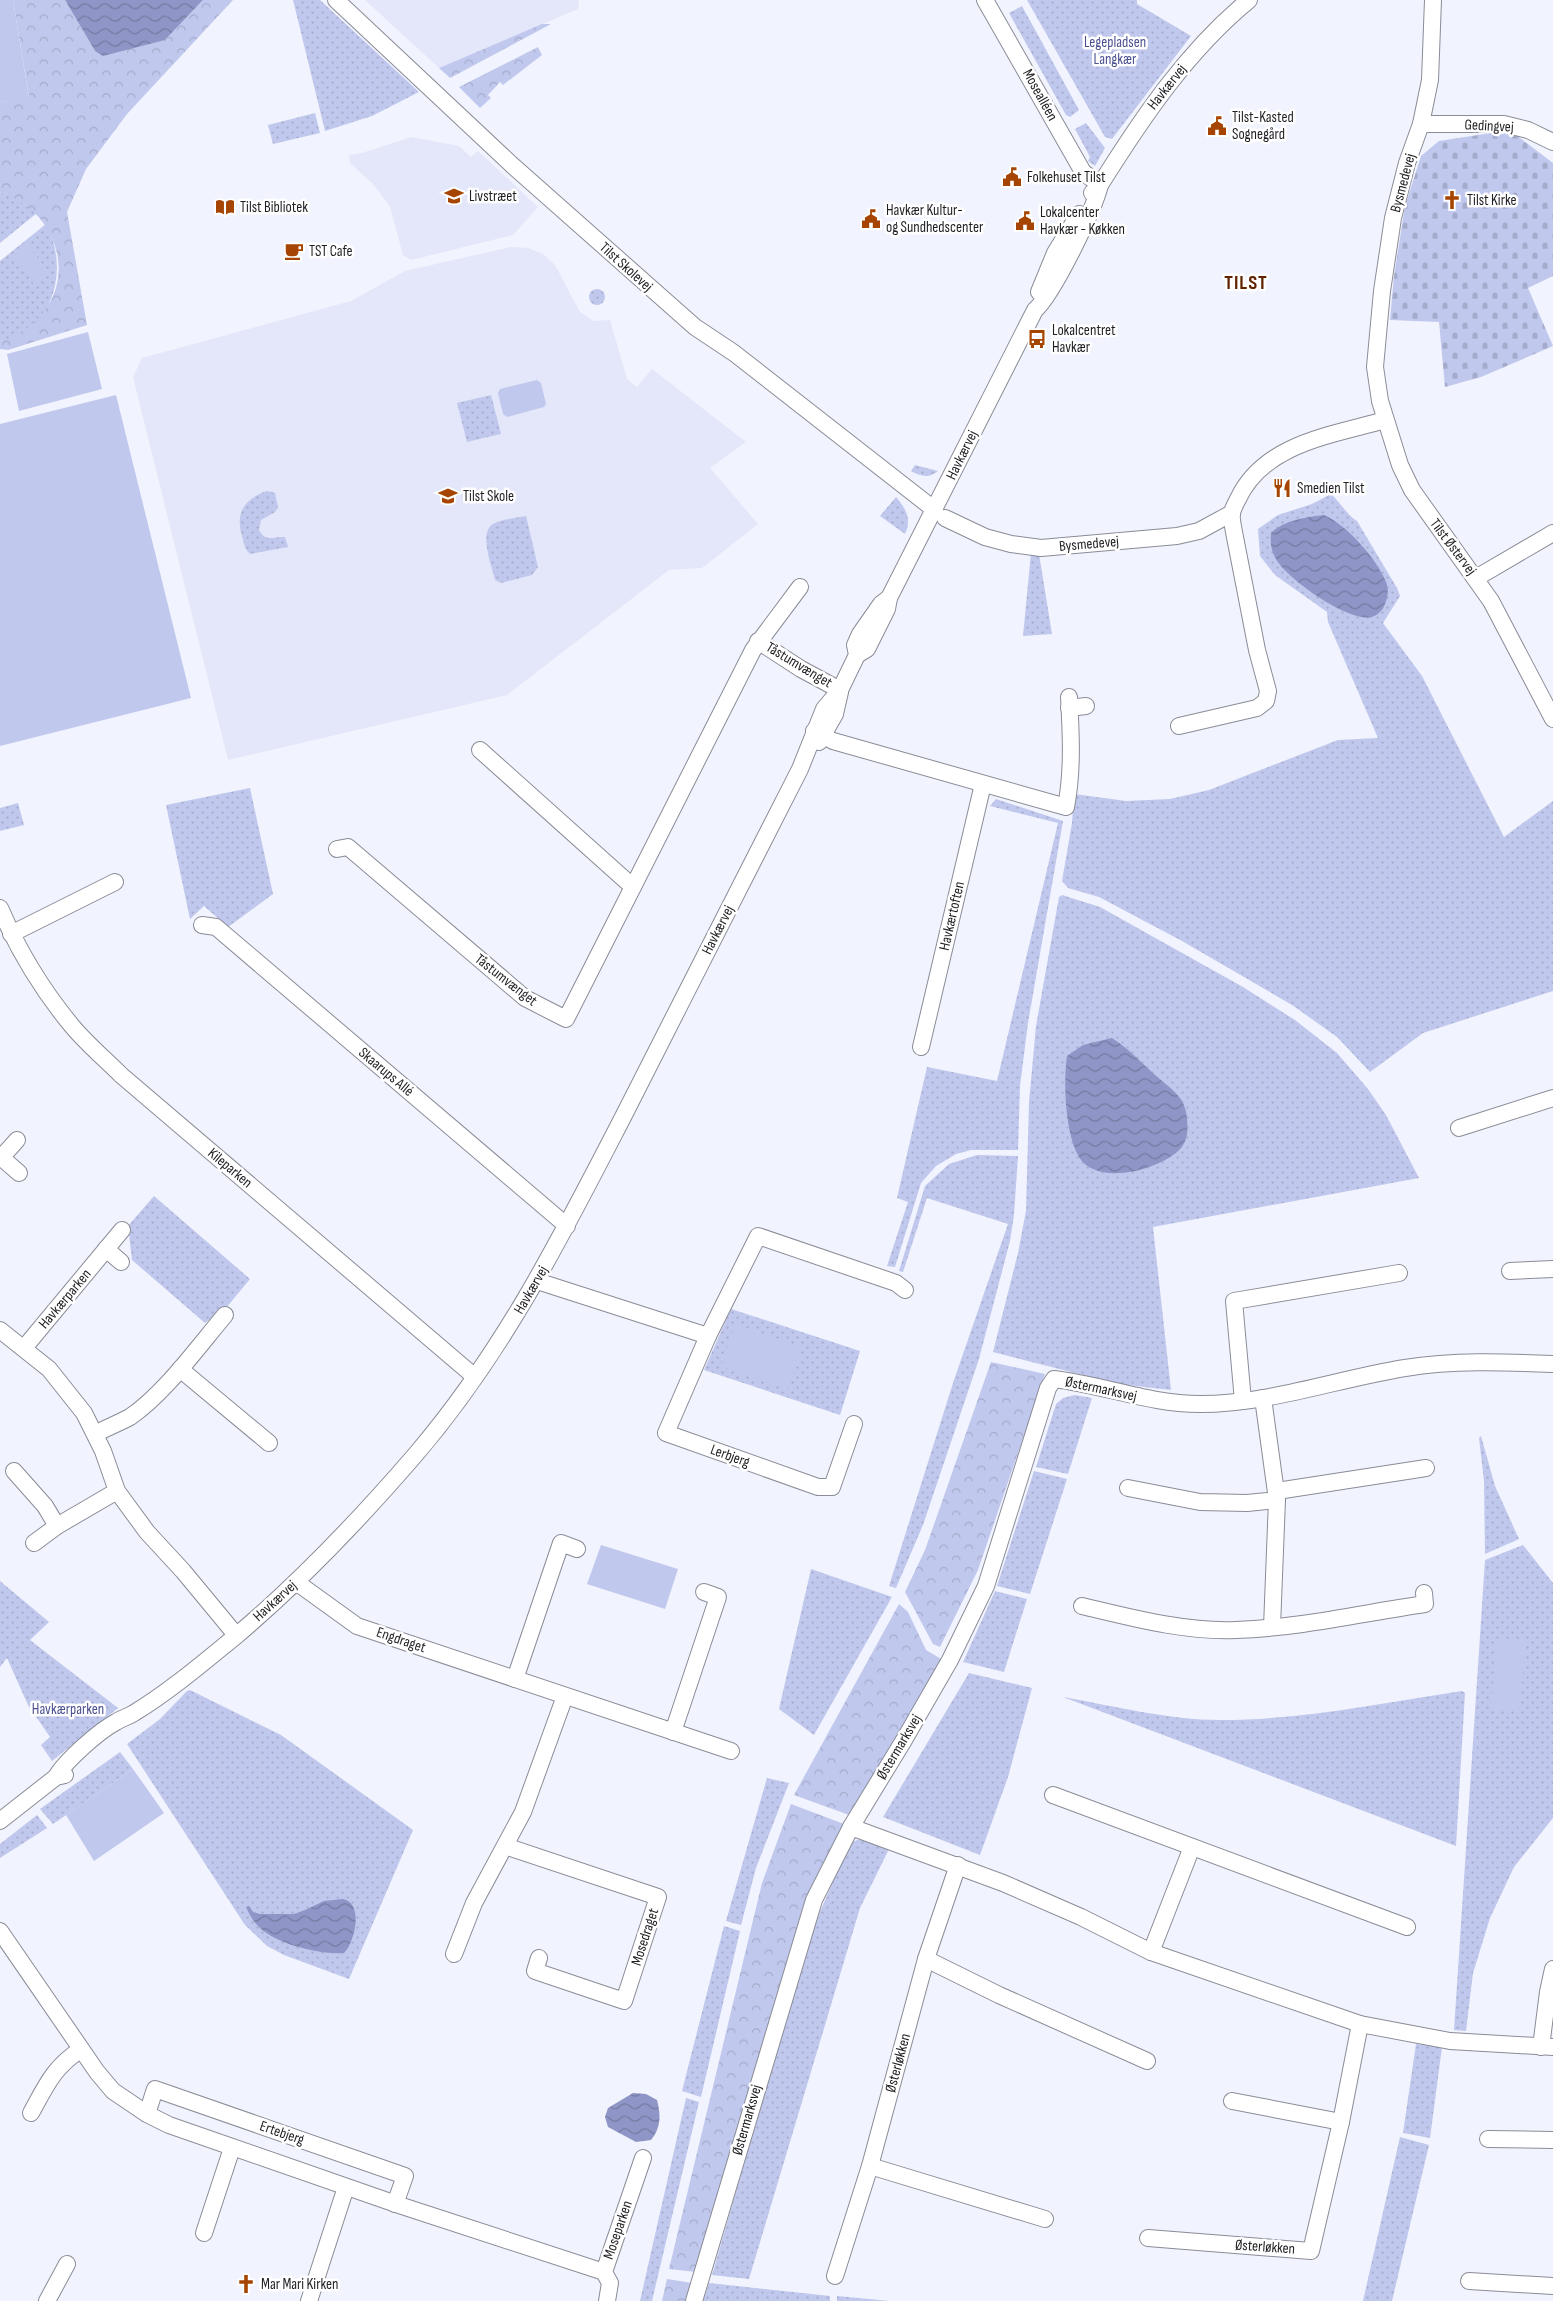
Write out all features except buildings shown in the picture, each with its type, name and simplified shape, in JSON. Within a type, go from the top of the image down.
[{"type":"street","name":"Tilst Skolevej","points":[[336,0],[512,165],[695,327],[734,353],[940,514]]},
{"type":"street","name":"Mosealléen","points":[[985,0],[1083,172],[1100,185]]},
{"type":"street","name":"Havkærvej","points":[[0,1821],[56,1777],[67,1774],[104,1746],[120,1733],[133,1714],[236,1635],[296,1582],[365,1513],[419,1450],[508,1330],[567,1226],[800,769],[819,734],[835,714],[840,690],[857,655],[867,649],[887,608],[889,598],[940,514],[1035,310],[1042,304],[1067,259],[1097,198],[1100,185],[1152,104],[1196,51],[1249,0]]},
{"type":"street","name":"Bysmedevej","points":[[1375,367],[1382,291],[1393,218],[1407,163],[1421,124],[1430,80],[1434,0]]},
{"type":"street","name":"Gedingvej","points":[[1421,124],[1504,124],[1528,130],[1553,142]]},
{"type":"street","name":"Tilst Østervej","points":[[1375,367],[1385,420],[1400,465],[1412,490],[1494,606],[1553,719]]},
{"type":"street","points":[[1179,726],[1257,708],[1266,701],[1268,691],[1257,650],[1234,532],[1232,513],[1243,488],[1260,468],[1285,451],[1313,440],[1385,420]]},
{"type":"street","name":"Bysmedevej","points":[[940,514],[985,536],[1011,544],[1041,548],[1177,536],[1199,531],[1232,513]]},
{"type":"street","points":[[1476,578],[1553,533]]},
{"type":"street","name":"Tåstumvænget","points":[[337,849],[348,847],[518,993],[543,1009],[566,1018],[758,641],[800,587]]},
{"type":"street","name":"Tåstumvænget","points":[[758,641],[801,669],[840,690]]},
{"type":"street","points":[[819,734],[1066,807],[1070,790],[1072,735],[1069,702],[1086,706]]},
{"type":"street","points":[[480,750],[633,887]]},
{"type":"street","name":"Havkærtoften","points":[[921,1047],[983,784]]},
{"type":"street","points":[[11,934],[115,882]]},
{"type":"street","name":"Kileparken","points":[[0,908],[11,934],[37,977],[72,1026],[121,1075],[475,1377]]},
{"type":"street","name":"Skaarups Allé","points":[[202,925],[216,927],[567,1226]]},
{"type":"street","points":[[1459,1128],[1553,1098]]},
{"type":"street","points":[[17,1140],[1,1158],[19,1173]]},
{"type":"street","name":"Havkærparken","points":[[24,1348],[122,1230]]},
{"type":"street","name":"Lerbjerg","points":[[854,1424],[832,1487],[818,1487],[666,1433],[708,1336],[758,1236],[896,1283],[905,1290]]},
{"type":"street","points":[[106,1250],[121,1262]]},
{"type":"street","points":[[1510,1271],[1553,1270]]},
{"type":"street","points":[[1243,1401],[1234,1301],[1399,1273]]},
{"type":"street","points":[[537,1281],[708,1336]]},
{"type":"street","points":[[95,1434],[130,1417],[147,1402],[180,1369],[225,1315]]},
{"type":"street","points":[[0,1330],[49,1369],[64,1388],[84,1414],[95,1434],[117,1491],[147,1532],[183,1571],[236,1635]]},
{"type":"street","name":"Østermarksvej","points":[[694,2301],[800,1940],[814,1900],[851,1826],[936,1684],[986,1586],[1048,1388],[1054,1379],[1146,1399],[1200,1404],[1263,1398],[1407,1368],[1472,1363],[1553,1364]]},
{"type":"street","points":[[180,1369],[269,1443]]},
{"type":"street","points":[[1263,1398],[1277,1496],[1272,1627]]},
{"type":"street","points":[[1128,1488],[1208,1503],[1247,1503],[1426,1468]]},
{"type":"street","points":[[14,1471],[45,1506],[57,1526]]},
{"type":"street","points":[[34,1543],[57,1526],[117,1491]]},
{"type":"street","points":[[515,1679],[561,1543],[578,1549]]},
{"type":"street","name":"Engdraget","points":[[296,1582],[357,1626],[731,1751]]},
{"type":"street","points":[[673,1732],[718,1597],[704,1592]]},
{"type":"street","points":[[1082,1606],[1157,1623],[1184,1627],[1236,1630],[1272,1627],[1425,1604],[1424,1593]]},
{"type":"street","points":[[454,1954],[474,1903],[523,1812],[565,1696]]},
{"type":"street","points":[[1053,1795],[1407,1927]]},
{"type":"street","points":[[851,1826],[958,1865],[1081,1917],[1151,1952],[1360,2024],[1450,2041],[1547,2047],[1546,1999],[1553,1969]]},
{"type":"street","name":"Mosedraget","points":[[505,1846],[658,1897],[624,2000],[535,1971],[539,1958]]},
{"type":"street","points":[[1151,1952],[1192,1847]]},
{"type":"street","name":"Østerløkken","points":[[835,2276],[870,2166],[926,1960],[958,1865]]},
{"type":"street","name":"Ertebjerg","points":[[0,1931],[80,2050],[113,2091],[147,2114],[169,2125],[232,2148],[604,2272]]},
{"type":"street","points":[[926,1960],[1147,2061]]},
{"type":"street","name":"Østerløkken","points":[[1148,2238],[1311,2250],[1341,2122],[1360,2024]]},
{"type":"street","points":[[31,2113],[52,2074],[64,2061],[80,2050]]},
{"type":"street","name":"Ertebjerg","points":[[147,2114],[155,2089],[405,2176],[396,2204]]},
{"type":"street","points":[[1232,2101],[1341,2122]]},
{"type":"street","points":[[1488,2139],[1553,2140]]},
{"type":"street","points":[[204,2233],[232,2148]]},
{"type":"street","name":"Moseparken","points":[[607,2301],[610,2283],[604,2272],[643,2158]]},
{"type":"street","points":[[870,2166],[1045,2219]]},
{"type":"street","points":[[309,2301],[346,2186]]},
{"type":"street","points":[[47,2301],[67,2264]]},
{"type":"street","points":[[1469,2281],[1553,2286]]},
{"type":"shaded area","points":[[365,0],[579,0],[578,9],[439,68]]},
{"type":"shaded area","name":"Livstræet","points":[[411,137],[459,146],[471,157],[478,151],[538,207],[513,235],[411,260],[403,255],[390,207],[374,185],[350,163],[349,155],[362,153]]},
{"type":"shaded area","name":"Tilst Skole","points":[[511,247],[528,248],[543,254],[555,265],[580,312],[594,321],[610,320],[627,379],[637,387],[652,369],[746,442],[710,468],[758,524],[702,568],[669,570],[507,695],[228,760],[133,377],[142,358],[351,301],[405,271]]},
{"type":"green space","points":[[0,0],[13,0],[29,98],[0,102]]},
{"type":"green space","points":[[13,0],[65,0],[95,51],[165,40],[203,0],[233,0],[127,114],[86,169],[67,212],[87,325],[8,350],[0,349],[0,341],[13,337],[26,329],[48,306],[56,287],[59,268],[56,248],[48,230],[36,214],[20,201],[0,192],[0,102],[29,97]]},
{"type":"green space","points":[[293,0],[320,0],[419,92],[372,116],[325,131]]},
{"type":"green space","name":"Legepladsen Langkær","points":[[1027,0],[1137,0],[1137,4],[1191,36],[1112,139],[1105,137]]},
{"type":"green space","points":[[1022,6],[1079,110],[1070,117],[1066,115],[1009,13]]},
{"type":"green space","points":[[542,24],[551,24],[450,78],[439,68]]},
{"type":"green space","points":[[538,47],[542,55],[503,85],[500,82],[488,95],[491,98],[480,108],[459,87]]},
{"type":"green space","points":[[315,113],[320,133],[273,144],[268,125]]},
{"type":"green space","points":[[1086,123],[1105,148],[1095,166],[1088,161],[1090,157],[1075,129]]},
{"type":"green space","points":[[1491,133],[1516,135],[1553,163],[1553,276],[1528,288],[1553,346],[1481,377],[1445,387],[1439,322],[1390,320],[1394,276],[1405,206],[1421,156],[1439,141]]},
{"type":"green space","points":[[0,192],[13,196],[37,213],[0,243]]},
{"type":"green space","points":[[46,224],[53,241],[57,260],[52,296],[45,312],[33,325],[18,335],[0,341],[0,261]]},
{"type":"green space","points":[[28,245],[49,272],[34,284],[14,258]]},
{"type":"green space","points":[[594,289],[600,289],[605,294],[603,303],[594,305],[589,300],[589,294]]},
{"type":"green space","points":[[88,332],[102,389],[19,411],[7,354]]},
{"type":"green space","points":[[537,380],[541,383],[546,404],[544,407],[507,417],[503,414],[498,393],[500,389]]},
{"type":"green space","points":[[116,395],[191,698],[0,746],[0,424]]},
{"type":"green space","points":[[491,395],[501,434],[467,442],[457,403]]},
{"type":"green space","points":[[915,465],[938,471],[928,476],[921,475],[911,471]]},
{"type":"green space","points":[[267,491],[275,493],[278,507],[275,512],[261,520],[259,530],[267,538],[285,537],[288,547],[250,554],[245,548],[240,528],[241,514],[243,508],[252,498]]},
{"type":"green space","points":[[1331,494],[1357,521],[1397,588],[1400,596],[1383,623],[1422,676],[1504,837],[1553,801],[1553,991],[1423,1033],[1370,1072],[1337,1037],[1292,1005],[1182,941],[1099,897],[1068,888],[1062,881],[1072,823],[1074,794],[1126,801],[1170,799],[1209,790],[1338,740],[1378,738],[1328,622],[1327,612],[1275,575],[1260,556],[1258,529],[1278,515],[1312,504]]},
{"type":"green space","points":[[896,497],[907,514],[908,524],[905,534],[880,516]]},
{"type":"green space","points":[[526,516],[538,567],[532,575],[501,583],[495,580],[487,549],[487,533],[495,523]]},
{"type":"green space","points":[[1031,553],[1039,554],[1052,634],[1023,636]]},
{"type":"green space","points":[[250,788],[273,894],[228,927],[204,906],[190,919],[166,805]]},
{"type":"green space","points":[[996,799],[1063,821],[1028,1023],[1020,1086],[1018,1150],[971,1150],[956,1154],[936,1166],[921,1183],[895,1267],[887,1266],[908,1202],[897,1198],[927,1067],[997,1081],[1058,823],[990,806]]},
{"type":"green space","points":[[18,803],[24,825],[0,831],[0,808]]},
{"type":"green space","points":[[1062,895],[1100,907],[1243,987],[1295,1020],[1337,1053],[1368,1089],[1386,1115],[1419,1178],[1153,1227],[1171,1390],[1118,1384],[993,1352],[1018,1253],[1026,1211],[1029,1102],[1036,1026],[1059,897]]},
{"type":"green space","points":[[977,1155],[1018,1156],[1014,1215],[1010,1241],[979,1359],[923,1525],[896,1588],[889,1586],[953,1383],[1008,1224],[927,1198],[903,1272],[899,1271],[925,1186],[949,1164]]},
{"type":"green space","points":[[154,1196],[250,1279],[226,1308],[205,1323],[132,1260],[128,1226]]},
{"type":"green space","points":[[731,1309],[860,1351],[840,1415],[704,1370]]},
{"type":"green space","points":[[735,1324],[802,1347],[788,1389],[721,1366]]},
{"type":"green space","points":[[991,1362],[1045,1374],[978,1570],[940,1647],[933,1644],[905,1592],[925,1550]]},
{"type":"green space","points":[[1075,1395],[1092,1398],[1068,1474],[1036,1467],[1056,1404],[1063,1398]]},
{"type":"green space","points":[[1481,1436],[1495,1486],[1519,1539],[1485,1554],[1484,1481],[1479,1438]]},
{"type":"green space","points":[[1034,1471],[1067,1479],[1030,1594],[997,1586]]},
{"type":"green space","points":[[601,1545],[678,1569],[665,1609],[587,1584]]},
{"type":"green space","points":[[1523,1545],[1553,1583],[1553,1818],[1514,1867],[1490,1918],[1473,1973],[1466,2031],[1454,2030],[1485,1560]]},
{"type":"green space","points":[[811,1569],[892,1597],[814,1735],[779,1709]]},
{"type":"green space","name":"Havkærparken","points":[[0,1581],[49,1622],[30,1640],[118,1708],[52,1761],[41,1745],[50,1737],[28,1705],[7,1658],[0,1667]]},
{"type":"green space","points":[[995,1591],[1027,1599],[1004,1672],[963,1662]]},
{"type":"green space","points":[[899,1604],[908,1612],[926,1650],[943,1660],[849,1815],[794,1795]]},
{"type":"green space","points":[[1496,1640],[1525,1641],[1520,1710],[1491,1709]]},
{"type":"green space","points":[[969,1673],[1032,1688],[1008,1777],[980,1855],[883,1817]]},
{"type":"green space","points":[[190,1690],[281,1735],[413,1830],[349,1979],[284,1955],[267,1946],[245,1925],[127,1744],[160,1719]]},
{"type":"green space","points":[[1462,1691],[1465,1693],[1456,1846],[1063,1697],[1181,1718],[1221,1720],[1312,1714]]},
{"type":"green space","points":[[120,1752],[133,1769],[53,1824],[40,1809]]},
{"type":"green space","points":[[133,1769],[164,1813],[94,1861],[66,1815]]},
{"type":"green space","points":[[767,1778],[789,1783],[756,1868],[741,1925],[726,1921]]},
{"type":"green space","points":[[791,1804],[844,1824],[696,2272],[669,2269],[762,1883]]},
{"type":"green space","points":[[37,1815],[47,1828],[0,1858],[0,1844]]},
{"type":"green space","points":[[862,1838],[889,1849],[860,1908],[749,2279],[712,2275],[802,1963],[819,1914],[850,1843]]},
{"type":"green space","points":[[724,1926],[740,1931],[701,2097],[682,2091]]},
{"type":"green space","points":[[1416,2044],[1442,2047],[1430,2138],[1403,2133]]},
{"type":"green space","points":[[686,2098],[699,2102],[652,2301],[640,2301]]},
{"type":"green space","points":[[1400,2137],[1429,2145],[1392,2301],[1363,2301]]},
{"type":"green space","points":[[667,2279],[692,2283],[687,2301],[662,2301]]},
{"type":"green space","points":[[709,2283],[830,2296],[830,2301],[703,2301]]},
{"type":"green space","points":[[837,2296],[890,2301],[837,2301]]},
{"type":"water","points":[[65,0],[203,0],[165,40],[103,56],[95,51]]},
{"type":"water","points":[[1324,515],[1342,526],[1360,544],[1382,573],[1388,590],[1386,601],[1378,614],[1372,617],[1362,617],[1334,606],[1292,577],[1274,556],[1271,546],[1271,533],[1282,525],[1296,520]]},
{"type":"water","points":[[1112,1038],[1177,1095],[1185,1108],[1187,1117],[1186,1138],[1181,1148],[1161,1162],[1132,1172],[1103,1172],[1090,1168],[1081,1160],[1076,1150],[1068,1124],[1065,1095],[1067,1056],[1083,1045]]},
{"type":"water","points":[[343,1899],[350,1902],[354,1908],[356,1923],[348,1948],[344,1953],[311,1950],[276,1939],[259,1927],[246,1907],[249,1906],[253,1912],[260,1914],[294,1914],[324,1901]]},
{"type":"water","points":[[633,2093],[646,2094],[657,2100],[659,2121],[657,2131],[651,2140],[636,2142],[608,2127],[605,2117],[608,2108]]},
{"type":"place","name":"Tilst-Kasted Sognegård","points":[[1217,126]]},
{"type":"place","name":"Folkehuset Tilst","points":[[1012,177]]},
{"type":"place","name":"Livstræet","points":[[454,196]]},
{"type":"place","name":"Tilst Kirke","points":[[1452,200]]},
{"type":"place","name":"Tilst Bibliotek","points":[[225,207]]},
{"type":"place","name":"Havkær Kultur- og Sundhedscenter","points":[[871,219]]},
{"type":"place","name":"Lokalcenter Havkær - Køkken","points":[[1025,221]]},
{"type":"place","name":"TST Cafe","points":[[294,251]]},
{"type":"place","name":"Lokalcentret Havkær","points":[[1037,339]]},
{"type":"place","name":"Smedien Tilst","points":[[1282,488]]},
{"type":"place","name":"Tilst Skole","points":[[448,496]]},
{"type":"place","name":"Mar Mari Kirken","points":[[246,2284]]},
{"type":"district","name":"TILST","points":[[1246,283]]}]
